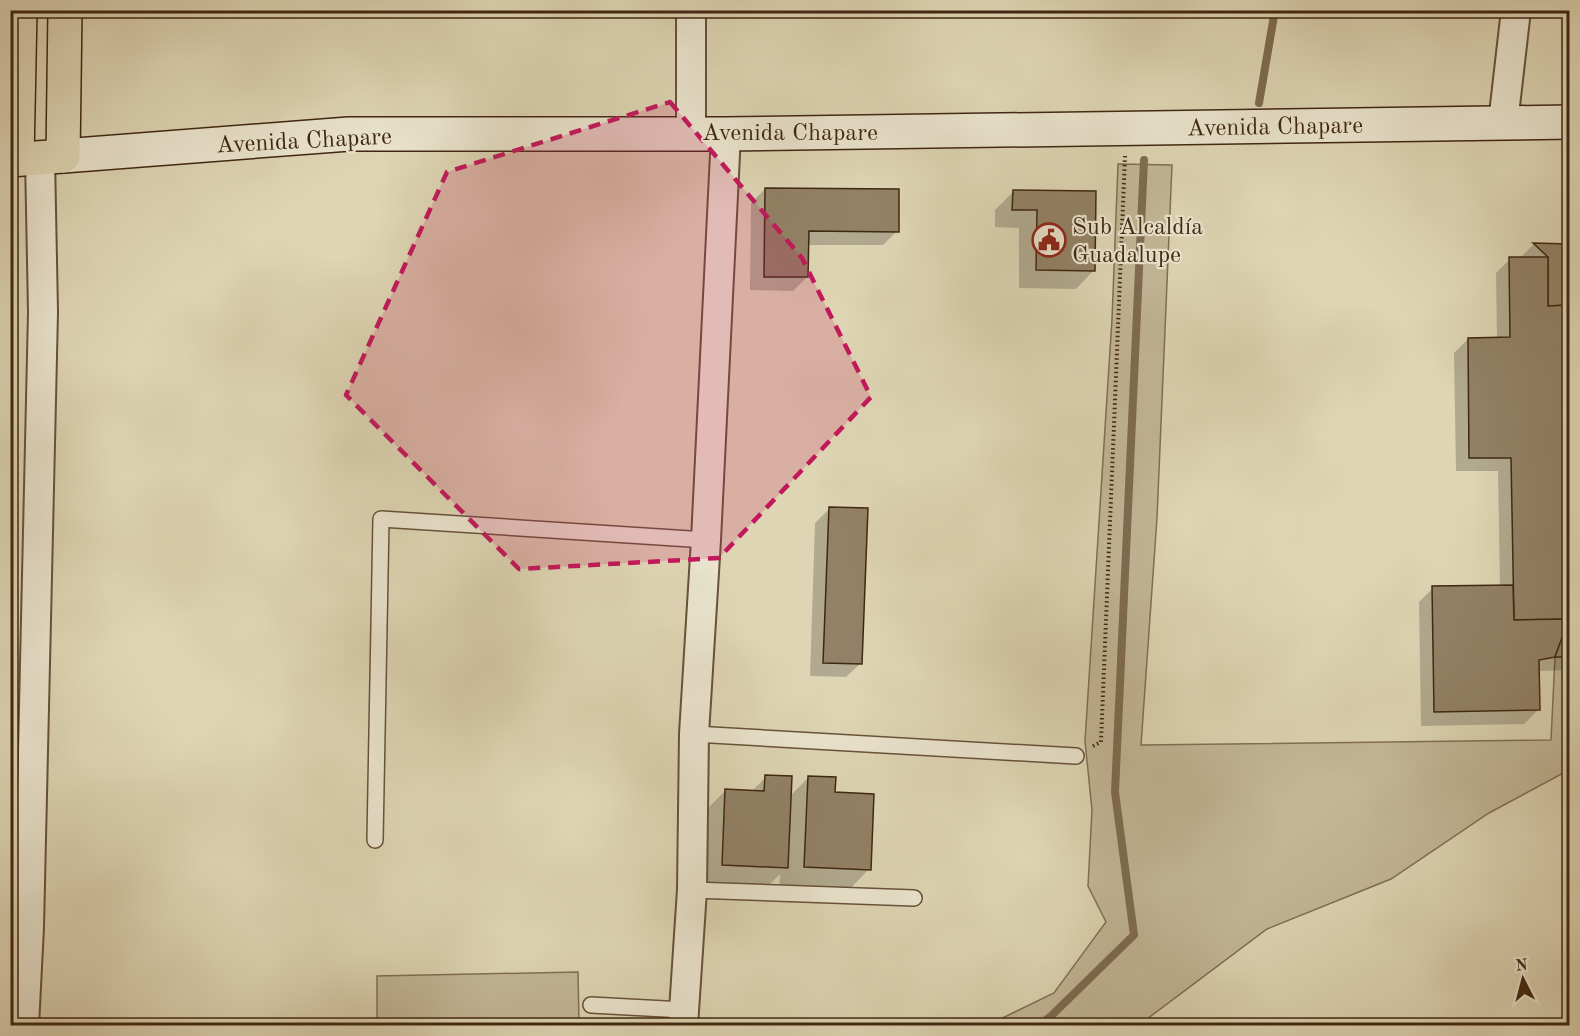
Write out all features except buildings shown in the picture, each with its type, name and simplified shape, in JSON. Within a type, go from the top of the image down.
[{"type":"main road","points":[[20,10],[33,158]]},
{"type":"main road","points":[[33,158],[65,10]]},
{"type":"main road","name":"Avenida Chapare","points":[[33,158],[349,134],[726,134],[1569,122]]},
{"type":"street","points":[[691,10],[691,133]]},
{"type":"street","points":[[1503,123],[1516,10]]},
{"type":"street","points":[[683,1018],[692,890],[694,734],[726,134]]},
{"type":"street","points":[[24,1026],[20,927],[44,312],[33,158]]},
{"type":"lane","points":[[375,840],[381,519],[706,540]]},
{"type":"lane","points":[[694,734],[1076,756]]},
{"type":"lane","points":[[692,890],[914,897]]},
{"type":"lane","points":[[591,1005],[683,1018]]},
{"type":"path","points":[[1076,756],[1101,742],[1127,128]]},
{"type":"highlighted area","points":[[670,102],[802,258],[871,397],[719,558],[519,569],[346,395],[447,172]]},
{"type":"shaded area","points":[[1118,164],[1172,165],[1157,518],[1141,745],[1551,740],[1555,657],[1569,657],[1569,770],[1489,813],[1391,879],[1267,929],[1139,1025],[988,1025],[1054,993],[1106,922],[1088,886],[1092,810],[1085,741],[1112,319]]},
{"type":"shaded area","points":[[578,972],[579,1025],[377,1025],[377,976]]},
{"type":"waterway","points":[[1259,103],[1275,10]]},
{"type":"waterway","points":[[1038,1026],[1134,935],[1115,792],[1144,160]]},
{"type":"place","name":"Sub Alcaldía Guadalupe","points":[[1049,240]]}]
